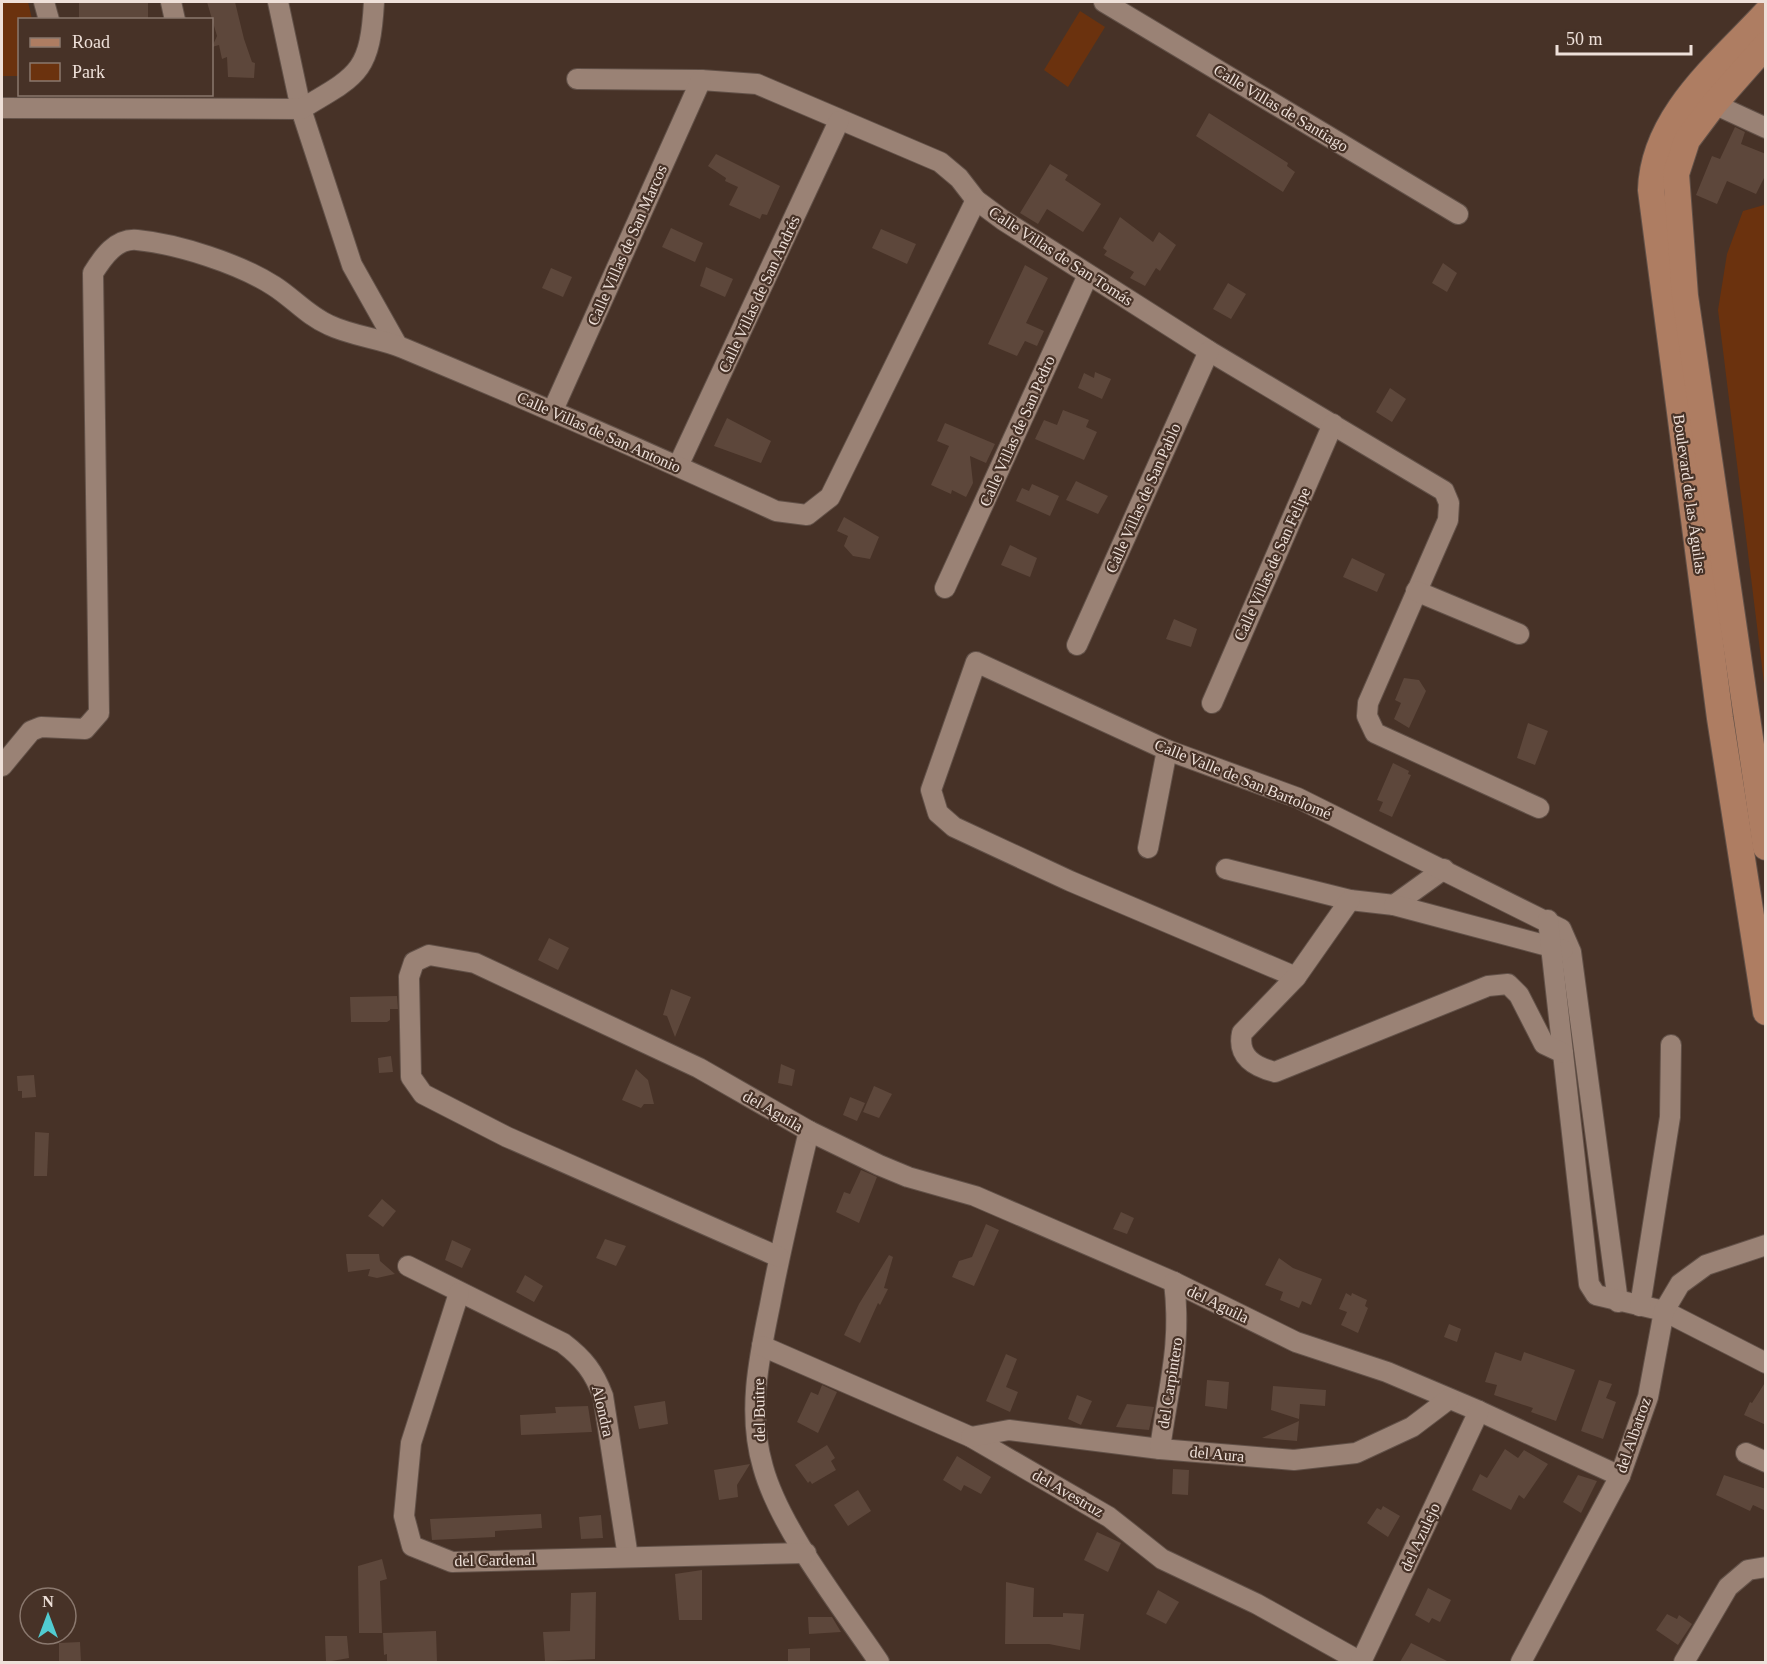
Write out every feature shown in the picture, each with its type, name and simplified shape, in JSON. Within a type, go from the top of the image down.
[{"type":"main road","name":"Boulevard de las Águilas","points":[[1766,13],[1692,94],[1672,120],[1657,151],[1652,170],[1651,190],[1718,706],[1766,1012]]},
{"type":"main road","name":"Boulevard de las Águilas","points":[[1766,45],[1714,104],[1687,140],[1679,158],[1676,190],[1685,296],[1766,846]]},
{"type":"street","points":[[44,2],[48,18]]},
{"type":"street","points":[[171,2],[175,18]]},
{"type":"street","points":[[278,2],[302,109],[352,265],[397,345]]},
{"type":"street","points":[[2,108],[195,102],[302,109],[342,86],[359,71],[366,54],[372,27],[374,2]]},
{"type":"street","name":"Calle Villas de Santiago","points":[[1104,2],[1458,214]]},
{"type":"street","name":"Calle Villas de San Tomás","points":[[577,80],[701,80],[757,84],[839,121],[940,162],[959,178],[976,200],[1088,275],[1209,351],[1444,491],[1449,503],[1448,520],[1416,591]]},
{"type":"street","name":"Calle Villas de San Marcos","points":[[553,411],[701,80]]},
{"type":"street","points":[[1714,104],[1766,128]]},
{"type":"street","name":"Calle Villas de San Andrés","points":[[678,466],[839,121]]},
{"type":"street","name":"Calle Villas de San Antonio","points":[[2,766],[31,731],[41,727],[85,729],[99,713],[93,273],[102,259],[116,245],[135,240],[190,252],[255,274],[330,326],[397,345],[553,411],[776,511],[807,515],[830,497],[976,200]]},
{"type":"street","name":"Calle Villas de San Pedro","points":[[945,588],[1088,275]]},
{"type":"street","name":"Calle Villas de San Pablo","points":[[1077,645],[1209,351]]},
{"type":"street","name":"Calle Villas de San Felipe","points":[[1212,704],[1333,424]]},
{"type":"street","points":[[1519,634],[1416,591],[1368,703],[1367,716],[1375,733],[1539,808]]},
{"type":"street","name":"Calle Valle de San Bartolomé","points":[[1296,977],[1059,876],[954,827],[938,813],[931,790],[976,662],[1167,750],[1298,798],[1548,920],[1564,945]]},
{"type":"street","points":[[1148,848],[1167,750]]},
{"type":"street","points":[[1226,869],[1350,900],[1394,905],[1564,945]]},
{"type":"street","points":[[1394,905],[1444,869]]},
{"type":"street","points":[[1350,900],[1296,977],[1242,1033],[1240,1044],[1243,1054],[1258,1068],[1275,1072],[1488,986],[1508,984],[1519,995],[1544,1044],[1563,1053]]},
{"type":"street","points":[[1564,945],[1563,1053],[1589,1284],[1596,1295],[1664,1311],[1766,1363]]},
{"type":"street","points":[[1564,945],[1618,1302]]},
{"type":"street","name":"del Aguila","points":[[778,1257],[507,1137],[423,1094],[411,1077],[409,977],[414,962],[429,956],[475,963],[699,1068],[808,1131],[898,1173],[975,1196],[1174,1282],[1296,1342],[1387,1372],[1479,1411],[1620,1476]]},
{"type":"street","points":[[1640,1306],[1670,1117],[1671,1045]]},
{"type":"street","name":"del Buitre","points":[[808,1131],[778,1257],[762,1346],[755,1390],[756,1432],[763,1467],[778,1504],[806,1553],[879,1662]]},
{"type":"street","name":"del Albatroz","points":[[1521,1662],[1620,1476],[1648,1397],[1664,1311],[1680,1284],[1706,1265],[1766,1245]]},
{"type":"street","name":"Alondra","points":[[408,1266],[563,1343],[585,1360],[594,1373],[603,1396],[628,1557]]},
{"type":"street","name":"del Carpintero","points":[[1160,1449],[1177,1341],[1174,1282]]},
{"type":"street","name":"del Cardenal","points":[[459,1293],[411,1443],[404,1516],[412,1546],[452,1562],[806,1553]]},
{"type":"street","name":"del Avestruz","points":[[762,1346],[971,1437],[1109,1517],[1162,1559],[1257,1604],[1361,1662]]},
{"type":"street","name":"del Aura","points":[[971,1437],[1008,1430],[1160,1449],[1294,1460],[1356,1453],[1412,1427],[1449,1399]]},
{"type":"street","name":"del Azulejo","points":[[1361,1662],[1479,1411]]},
{"type":"street","points":[[1746,1453],[1766,1462]]},
{"type":"street","points":[[1684,1662],[1728,1587],[1748,1570],[1766,1567]]},
{"type":"green space","points":[[2,2],[28,2],[32,18],[18,18],[18,76],[2,76]]},
{"type":"green space","points":[[1080,11],[1105,27],[1068,87],[1044,70]]},
{"type":"green space","points":[[1766,205],[1765,691],[1718,310],[1727,254],[1743,211]]},
{"type":"building","points":[[79,2],[148,2],[148,18],[79,18]]},
{"type":"building","points":[[207,2],[235,2],[244,39],[252,62],[255,63],[254,78],[228,77],[227,57],[222,59],[219,45],[213,47],[217,36]]},
{"type":"building","points":[[1209,113],[1288,163],[1287,166],[1295,172],[1283,192],[1196,136]]},
{"type":"building","points":[[1735,127],[1745,132],[1741,144],[1766,154],[1766,174],[1756,194],[1727,181],[1717,204],[1696,195],[1712,156],[1720,159]]},
{"type":"building","points":[[716,154],[780,186],[767,215],[762,214],[760,219],[729,205],[738,187],[725,181],[726,178],[708,166]]},
{"type":"building","points":[[1050,164],[1068,175],[1065,180],[1101,204],[1083,232],[1047,209],[1038,224],[1020,213]]},
{"type":"building","points":[[1120,217],[1153,242],[1159,232],[1176,245],[1160,271],[1156,268],[1145,286],[1130,278],[1134,272],[1104,255],[1107,251],[1103,248]]},
{"type":"building","points":[[671,228],[703,243],[695,262],[662,247]]},
{"type":"building","points":[[881,229],[916,244],[907,264],[872,248]]},
{"type":"building","points":[[1443,263],[1457,273],[1447,292],[1432,283]]},
{"type":"building","points":[[1025,265],[1048,278],[1026,323],[1044,331],[1037,346],[1025,341],[1017,356],[988,344]]},
{"type":"building","points":[[706,267],[733,279],[725,297],[700,286]]},
{"type":"building","points":[[551,268],[572,277],[563,297],[542,288]]},
{"type":"building","points":[[1228,283],[1246,294],[1231,319],[1213,309]]},
{"type":"building","points":[[1095,372],[1111,379],[1102,399],[1078,388],[1084,373],[1094,378]]},
{"type":"building","points":[[1390,388],[1406,399],[1392,422],[1376,412]]},
{"type":"building","points":[[1063,410],[1089,420],[1086,427],[1097,432],[1084,460],[1035,439],[1044,420],[1057,425]]},
{"type":"building","points":[[727,418],[771,441],[761,463],[714,446]]},
{"type":"building","points":[[945,423],[995,444],[986,463],[970,456],[973,483],[966,497],[952,490],[951,494],[931,485],[949,446],[937,441]]},
{"type":"building","points":[[1076,481],[1108,496],[1098,514],[1066,500]]},
{"type":"building","points":[[1032,484],[1059,496],[1050,516],[1016,501],[1022,488],[1029,491]]},
{"type":"building","points":[[844,517],[879,537],[870,559],[853,556],[844,546],[848,536],[837,531]]},
{"type":"building","points":[[1010,545],[1037,558],[1030,577],[1001,565]]},
{"type":"building","points":[[1352,558],[1385,574],[1377,592],[1343,577]]},
{"type":"building","points":[[1174,619],[1197,629],[1191,647],[1166,639]]},
{"type":"building","points":[[1404,678],[1419,680],[1426,691],[1409,728],[1394,719],[1401,703],[1395,700]]},
{"type":"building","points":[[1528,723],[1548,731],[1535,765],[1517,758]]},
{"type":"building","points":[[1393,763],[1409,771],[1408,774],[1411,775],[1392,817],[1379,811],[1383,802],[1377,800]]},
{"type":"building","points":[[549,938],[569,948],[558,970],[538,960]]},
{"type":"building","points":[[671,989],[691,997],[675,1037],[667,1016],[663,1015]]},
{"type":"building","points":[[397,996],[398,1009],[390,1009],[390,1020],[387,1022],[351,1022],[350,997]]},
{"type":"building","points":[[391,1056],[393,1072],[379,1073],[378,1058]]},
{"type":"building","points":[[781,1064],[795,1070],[792,1086],[778,1083]]},
{"type":"building","points":[[636,1069],[648,1080],[654,1104],[644,1104],[641,1108],[622,1100]]},
{"type":"building","points":[[34,1075],[36,1097],[22,1098],[22,1091],[18,1091],[17,1076]]},
{"type":"building","points":[[874,1086],[892,1094],[879,1118],[863,1112]]},
{"type":"building","points":[[850,1097],[865,1103],[857,1121],[843,1115]]},
{"type":"building","points":[[35,1132],[49,1133],[47,1176],[34,1176]]},
{"type":"building","points":[[861,1170],[877,1177],[859,1223],[836,1212],[844,1192],[850,1194]]},
{"type":"building","points":[[382,1199],[396,1211],[383,1227],[368,1216]]},
{"type":"building","points":[[1121,1212],[1134,1218],[1127,1234],[1113,1229]]},
{"type":"building","points":[[986,1224],[999,1230],[974,1286],[952,1277],[959,1261],[972,1257]]},
{"type":"building","points":[[605,1239],[626,1246],[616,1266],[596,1258]]},
{"type":"building","points":[[452,1240],[471,1249],[462,1268],[445,1260]]},
{"type":"building","points":[[346,1254],[379,1254],[380,1261],[395,1274],[377,1278],[368,1276],[370,1269],[348,1272]]},
{"type":"building","points":[[889,1255],[893,1257],[884,1288],[888,1289],[880,1305],[878,1303],[860,1343],[844,1335],[859,1304]]},
{"type":"building","points":[[1279,1258],[1293,1268],[1322,1279],[1311,1305],[1302,1301],[1299,1308],[1280,1300],[1283,1292],[1265,1285]]},
{"type":"building","points":[[525,1275],[543,1286],[534,1302],[516,1292]]},
{"type":"building","points":[[1346,1293],[1351,1296],[1352,1293],[1367,1300],[1365,1306],[1368,1308],[1358,1333],[1341,1325],[1347,1312],[1339,1309]]},
{"type":"building","points":[[1449,1324],[1461,1329],[1457,1342],[1444,1337]]},
{"type":"building","points":[[1495,1352],[1521,1361],[1524,1352],[1575,1370],[1556,1421],[1531,1412],[1533,1408],[1494,1395],[1497,1385],[1485,1382]]},
{"type":"building","points":[[1006,1354],[1017,1359],[1006,1387],[1018,1392],[1010,1412],[986,1401]]},
{"type":"building","points":[[1207,1380],[1229,1382],[1227,1409],[1205,1406]]},
{"type":"building","points":[[1599,1380],[1612,1384],[1606,1398],[1616,1402],[1603,1439],[1581,1431]]},
{"type":"building","points":[[1766,1381],[1766,1425],[1744,1415],[1750,1402],[1752,1403]]},
{"type":"building","points":[[822,1385],[837,1392],[818,1433],[797,1422],[811,1392],[818,1395]]},
{"type":"building","points":[[1273,1386],[1326,1390],[1325,1406],[1300,1404],[1299,1419],[1271,1410]]},
{"type":"building","points":[[1077,1395],[1092,1401],[1081,1425],[1068,1419]]},
{"type":"building","points":[[665,1401],[668,1424],[639,1429],[634,1406]]},
{"type":"building","points":[[1127,1404],[1154,1407],[1149,1430],[1116,1427]]},
{"type":"building","points":[[588,1406],[592,1432],[521,1435],[520,1415],[556,1413],[555,1407]]},
{"type":"building","points":[[1299,1421],[1297,1441],[1262,1438],[1281,1429]]},
{"type":"building","points":[[827,1445],[835,1458],[831,1461],[836,1470],[812,1484],[810,1481],[808,1483],[795,1465]]},
{"type":"building","points":[[1505,1449],[1518,1458],[1524,1450],[1548,1464],[1524,1499],[1519,1495],[1511,1510],[1472,1490],[1480,1474],[1487,1478]]},
{"type":"building","points":[[957,1456],[991,1477],[981,1494],[964,1485],[961,1491],[943,1480]]},
{"type":"building","points":[[750,1464],[737,1485],[738,1497],[719,1500],[714,1470]]},
{"type":"building","points":[[1173,1469],[1189,1470],[1188,1495],[1172,1494]]},
{"type":"building","points":[[1578,1475],[1597,1481],[1581,1513],[1563,1502]]},
{"type":"building","points":[[1724,1475],[1766,1489],[1766,1511],[1753,1505],[1750,1511],[1716,1495]]},
{"type":"building","points":[[858,1490],[871,1511],[848,1526],[834,1505]]},
{"type":"building","points":[[1383,1506],[1400,1516],[1388,1537],[1367,1523],[1377,1508],[1381,1510]]},
{"type":"building","points":[[541,1514],[542,1528],[495,1531],[495,1537],[432,1540],[430,1519]]},
{"type":"building","points":[[601,1515],[603,1538],[581,1539],[579,1517]]},
{"type":"building","points":[[1097,1532],[1121,1543],[1108,1572],[1084,1560]]},
{"type":"building","points":[[382,1559],[387,1579],[380,1581],[382,1633],[359,1633],[358,1566]]},
{"type":"building","points":[[702,1570],[702,1620],[679,1620],[675,1574]]},
{"type":"building","points":[[1006,1582],[1034,1588],[1033,1617],[1063,1617],[1063,1613],[1084,1614],[1080,1650],[1049,1644],[1005,1644]]},
{"type":"building","points":[[1428,1588],[1451,1600],[1440,1622],[1432,1618],[1429,1623],[1415,1615]]},
{"type":"building","points":[[1158,1590],[1179,1602],[1166,1624],[1146,1614]]},
{"type":"building","points":[[596,1592],[595,1659],[545,1661],[543,1632],[570,1631],[571,1593]]},
{"type":"building","points":[[1667,1614],[1677,1619],[1679,1615],[1692,1624],[1678,1645],[1656,1630]]},
{"type":"building","points":[[808,1617],[832,1617],[841,1632],[809,1634]]},
{"type":"building","points":[[436,1631],[437,1662],[387,1662],[387,1654],[384,1655],[383,1633]]},
{"type":"building","points":[[325,1636],[347,1636],[349,1658],[326,1662]]},
{"type":"building","points":[[80,1642],[81,1662],[59,1662],[59,1646],[78,1646]]},
{"type":"building","points":[[1411,1643],[1449,1662],[1400,1662]]},
{"type":"building","points":[[810,1648],[810,1662],[788,1662],[788,1649]]}]
